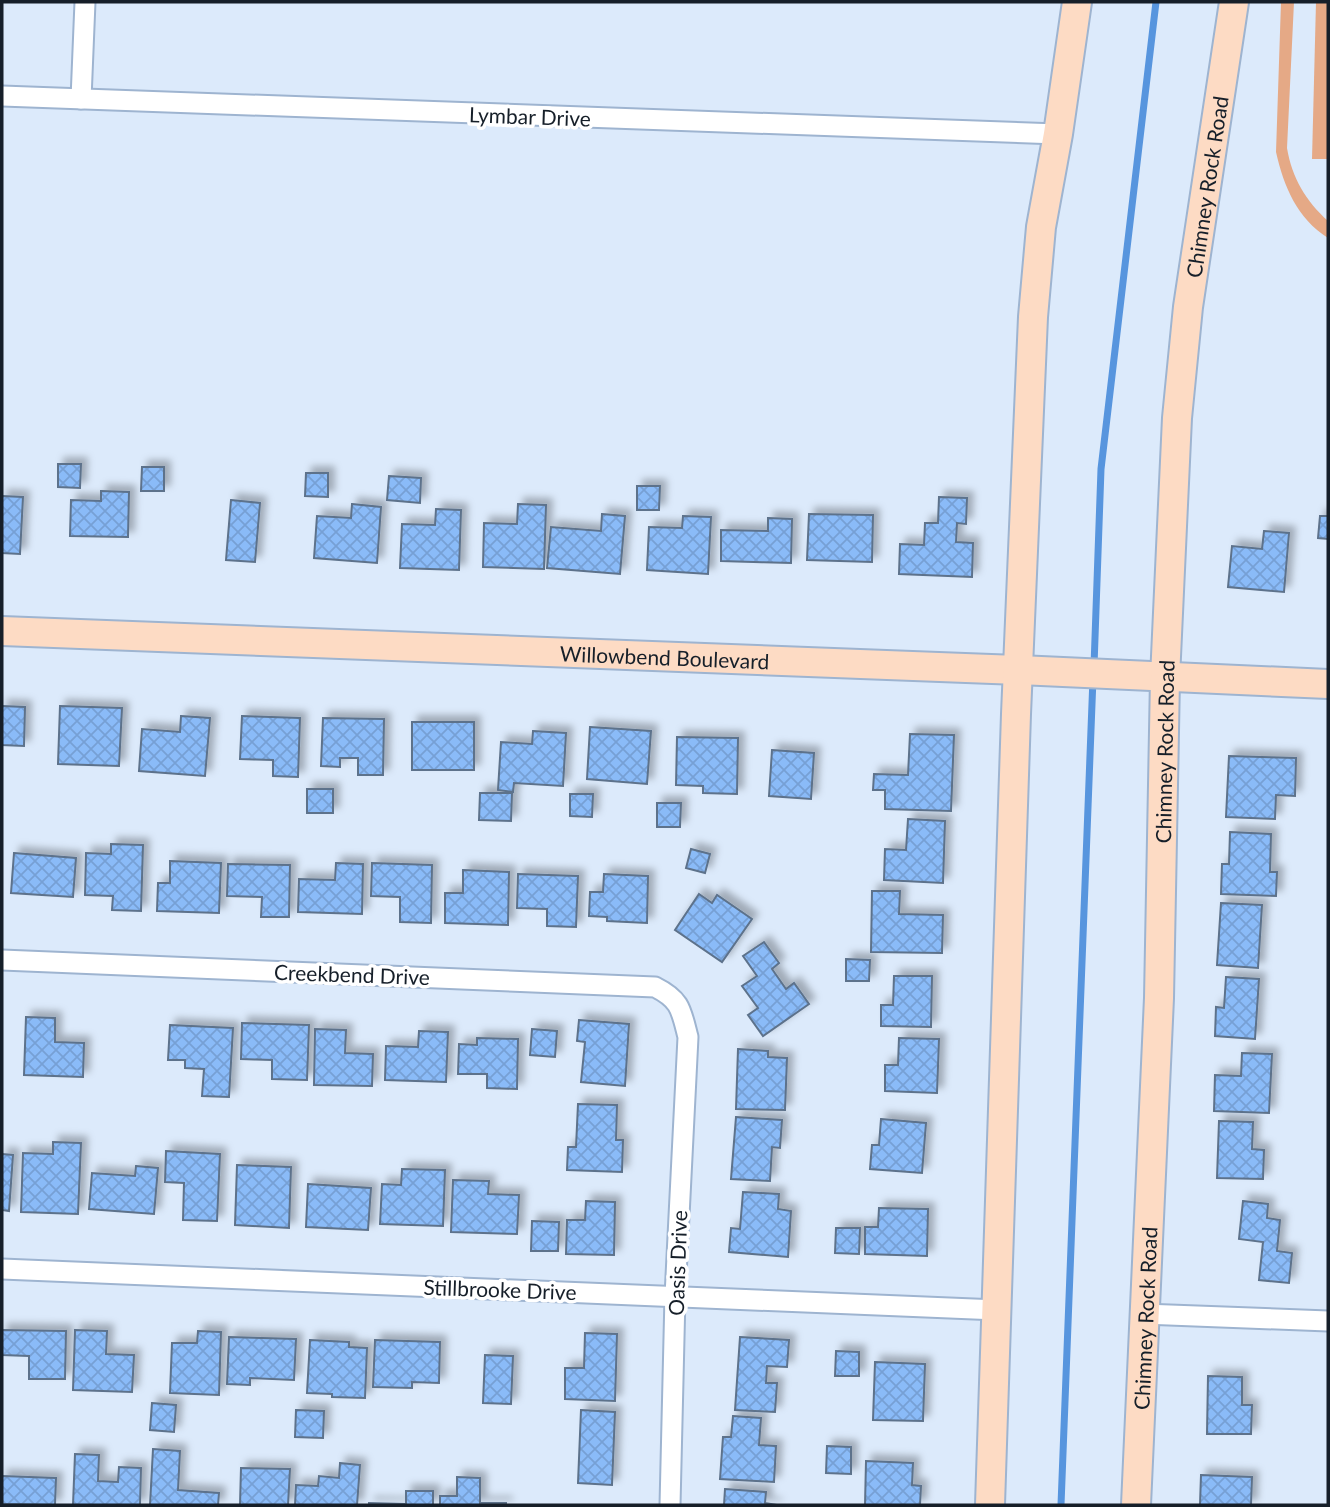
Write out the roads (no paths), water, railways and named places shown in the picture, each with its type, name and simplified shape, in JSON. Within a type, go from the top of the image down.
[{"type":"main road","points":[[990,1505],[1033,317],[1041,227],[1077,2]]},
{"type":"main road","name":"Chimney Rock Road","points":[[1136,1505],[1159,998],[1165,678],[1177,418],[1188,307],[1234,2]]},
{"type":"main road","name":"Willowbend Boulevard","points":[[2,631],[1328,684]]},
{"type":"street","points":[[81,99],[85,2]]},
{"type":"street","name":"Lymbar Drive","points":[[2,96],[1058,134]]},
{"type":"street","name":"Creekbend Drive","points":[[2,960],[655,987],[670,995],[684,1021]]},
{"type":"street","name":"Oasis Drive","points":[[670,1505],[675,1296],[688,1037],[684,1021]]},
{"type":"street","name":"Stillbrooke Drive","points":[[2,1269],[998,1310]]},
{"type":"street","points":[[1143,1314],[1328,1321]]},
{"type":"waterway","points":[[1094,666],[1101,469],[1156,2]]},
{"type":"waterway","points":[[1061,1505],[1093,678]]}]
